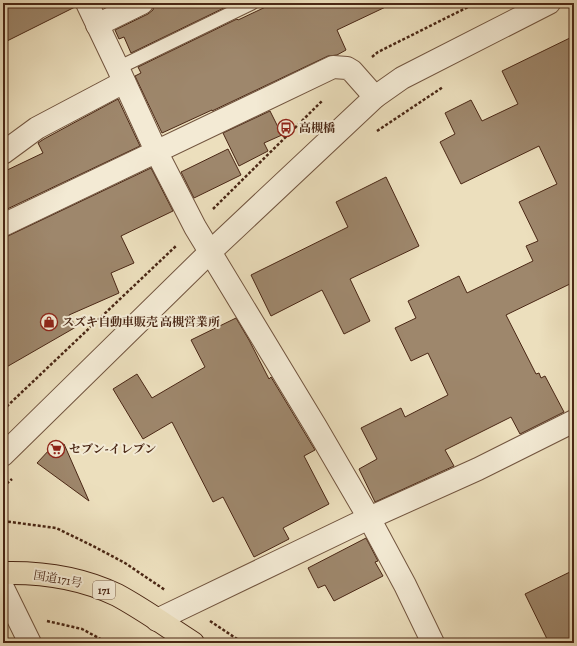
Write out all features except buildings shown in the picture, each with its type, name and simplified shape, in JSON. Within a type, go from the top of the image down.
[{"type":"highway","name":"国道171号","points":[[3,573],[45,574],[70,579],[93,586],[116,595],[193,643]]},
{"type":"street","points":[[86,3],[156,151],[195,227],[316,427],[369,518],[405,585],[433,643]]},
{"type":"street","points":[[97,25],[142,3]]},
{"type":"street","points":[[3,455],[210,252],[375,97],[402,78],[549,3]]},
{"type":"street","points":[[3,225],[333,67],[347,68],[352,71],[375,97]]},
{"type":"street","points":[[3,153],[37,128],[121,75]]},
{"type":"street","points":[[157,620],[369,518],[478,469],[574,421]]},
{"type":"street","points":[[3,588],[30,643]]},
{"type":"lane","points":[[121,75],[252,3]]},
{"type":"path","points":[[352,71],[378,52],[476,3]]},
{"type":"path","points":[[373,134],[449,83]]},
{"type":"path","points":[[3,410],[195,227],[324,99]]},
{"type":"path","points":[[3,487],[14,476]]},
{"type":"path","points":[[18,618],[45,621],[82,629],[108,643]]},
{"type":"place","name":"高槻橋","points":[[286,128]]},
{"type":"place","name":"スズキ自動車販売 高槻営業所","points":[[49,322]]},
{"type":"place","name":"セブン-イレブン","points":[[56,449]]}]
